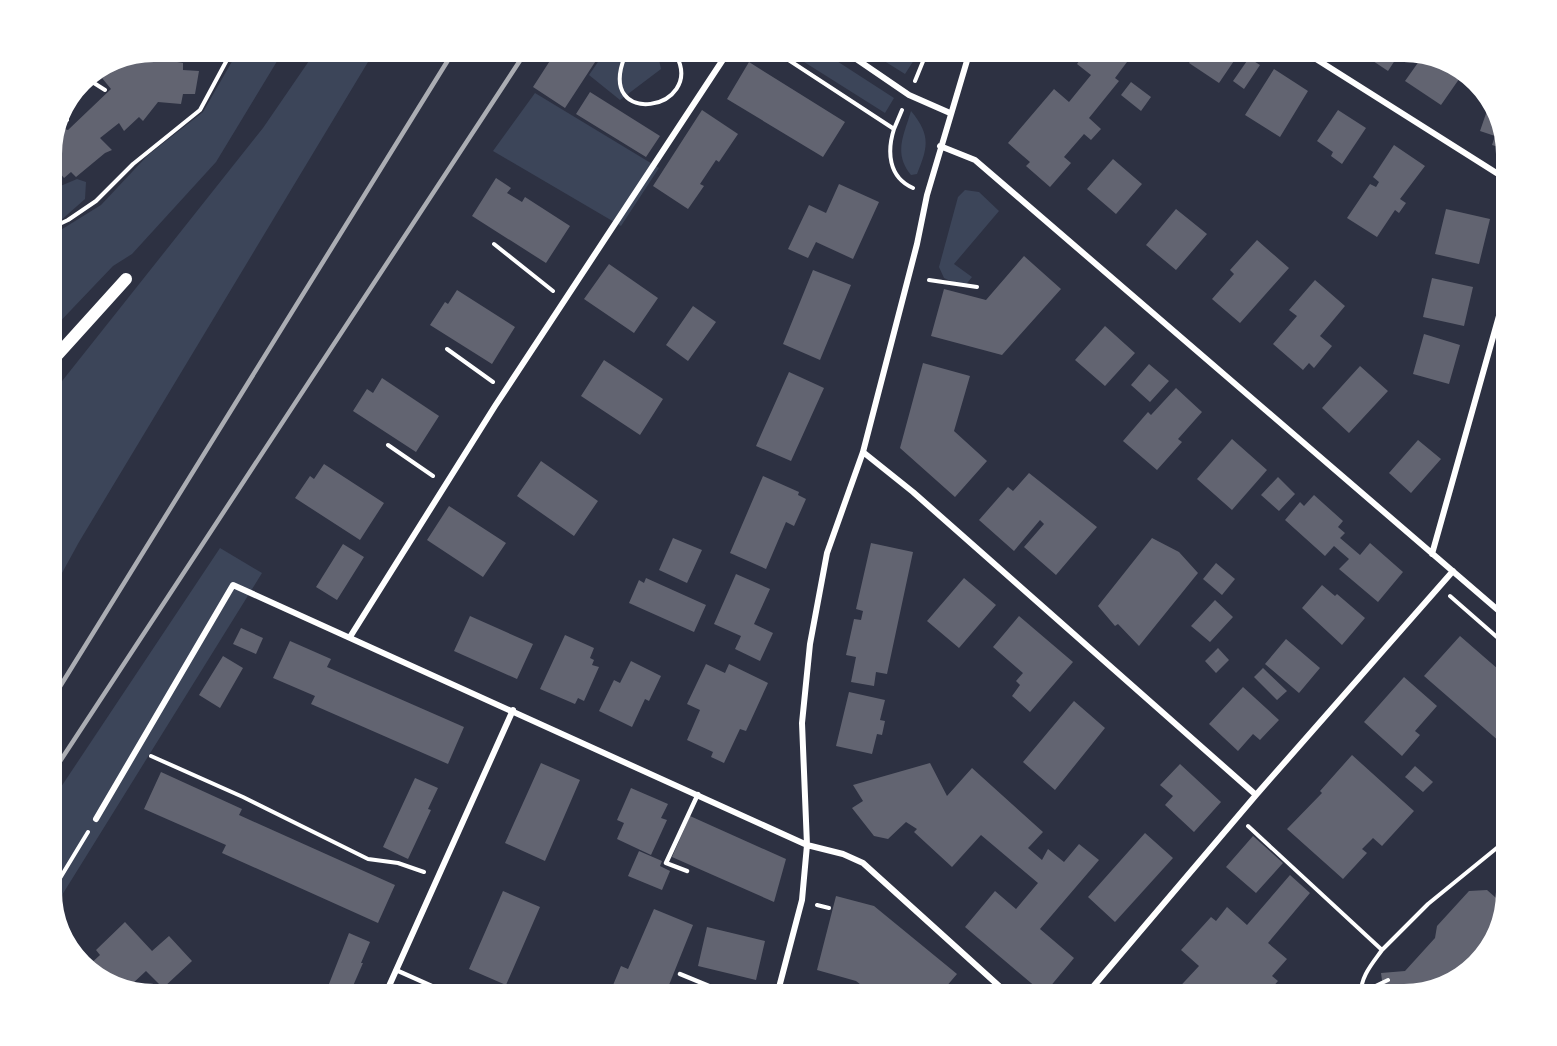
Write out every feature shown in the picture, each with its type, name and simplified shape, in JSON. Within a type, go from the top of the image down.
[{"type":"main road","points":[[62,350],[126,279]]},
{"type":"street","points":[[350,637],[506,391],[722,61]]},
{"type":"street","points":[[859,61],[909,95],[950,113]]},
{"type":"street","points":[[780,984],[802,900],[807,845],[802,723],[810,644],[827,553],[862,452],[917,244],[940,146],[967,61]]},
{"type":"street","points":[[1319,61],[1496,173]]},
{"type":"street","points":[[940,146],[975,160],[1496,608]]},
{"type":"street","points":[[1432,554],[1496,327]]},
{"type":"street","points":[[862,452],[913,492],[1256,795]]},
{"type":"street","points":[[1096,984],[1239,818],[1256,795],[1453,571]]},
{"type":"street","points":[[96,819],[233,585],[807,845],[843,854],[863,863],[997,984]]},
{"type":"street","points":[[390,984],[513,710]]},
{"type":"lane","points":[[687,871],[666,863],[698,794]]},
{"type":"lane","points":[[396,970],[427,984]]},
{"type":"lane","points":[[680,974],[704,984]]},
{"type":"path","points":[[62,223],[96,201],[133,164],[200,110],[226,61]]},
{"type":"path","points":[[624,61],[618,82],[622,92],[632,100],[649,105],[665,101],[677,87],[680,69],[678,61]]},
{"type":"path","points":[[790,61],[894,129]]},
{"type":"path","points":[[923,61],[894,129],[889,147],[893,170],[909,186],[927,195]]},
{"type":"path","points":[[94,83],[105,90]]},
{"type":"path","points":[[494,244],[565,300]]},
{"type":"path","points":[[929,280],[977,287]]},
{"type":"path","points":[[447,349],[506,391]]},
{"type":"path","points":[[388,445],[446,484]]},
{"type":"path","points":[[1440,586],[1496,636]]},
{"type":"path","points":[[156,759],[243,797],[368,859],[413,867],[438,879]]},
{"type":"path","points":[[1239,818],[1382,950]]},
{"type":"path","points":[[62,875],[96,819]]},
{"type":"path","points":[[1363,984],[1366,972],[1382,950],[1428,904],[1496,849]]},
{"type":"path","points":[[1380,984],[1388,980]]},
{"type":"shaded area","points":[[232,61],[277,61],[216,162],[132,254],[113,266],[62,319],[62,229],[101,205],[148,155],[203,112]]},
{"type":"shaded area","points":[[309,61],[369,61],[62,573],[62,381],[263,128]]},
{"type":"shaded area","points":[[599,61],[659,61],[661,69],[620,100],[589,75]]},
{"type":"shaded area","points":[[803,61],[837,61],[894,98],[885,113]]},
{"type":"shaded area","points":[[884,61],[913,61],[905,74]]},
{"type":"shaded area","points":[[535,93],[659,168],[621,226],[493,151]]},
{"type":"shaded area","points":[[911,111],[922,127],[926,141],[924,156],[917,174],[911,175],[902,159],[901,151]]},
{"type":"shaded area","points":[[77,179],[86,182],[85,199],[62,219],[62,185]]},
{"type":"shaded area","points":[[965,190],[979,192],[999,211],[954,264],[972,277],[964,287],[944,278],[939,267],[958,197]]},
{"type":"shaded area","points":[[220,548],[262,573],[62,895],[62,785]]},
{"type":"building","points":[[171,61],[183,63],[183,70],[199,71],[195,94],[183,94],[181,104],[158,102],[143,121],[139,117],[124,131],[119,123],[100,138],[112,150],[105,153],[76,177],[71,172],[64,178],[62,176],[62,148],[65,129],[68,130],[111,89],[102,78],[124,66],[142,62]]},
{"type":"building","points":[[550,61],[596,61],[565,108],[533,87]]},
{"type":"building","points":[[1079,61],[1128,61],[1115,78],[1119,81],[1089,118],[1101,129],[1091,140],[1084,134],[1064,157],[1071,163],[1050,187],[1026,166],[1030,162],[1008,143],[1054,89],[1069,102],[1091,75],[1077,64]]},
{"type":"building","points":[[1190,61],[1234,61],[1219,83],[1189,63]]},
{"type":"building","points":[[1247,61],[1254,61],[1260,65],[1244,89],[1233,81]]},
{"type":"building","points":[[1373,61],[1394,61],[1388,71]]},
{"type":"building","points":[[749,62],[845,122],[823,157],[727,99]]},
{"type":"building","points":[[1418,63],[1433,66],[1458,80],[1441,105],[1405,81]]},
{"type":"building","points":[[1274,69],[1308,91],[1280,137],[1245,115]]},
{"type":"building","points":[[1131,82],[1151,97],[1141,111],[1121,95]]},
{"type":"building","points":[[590,92],[660,136],[646,157],[576,114]]},
{"type":"building","points":[[702,110],[738,134],[719,162],[716,160],[700,184],[704,186],[688,209],[653,186]]},
{"type":"building","points":[[1338,110],[1366,128],[1342,164],[1331,156],[1333,152],[1317,141]]},
{"type":"building","points":[[1486,113],[1494,136],[1480,131]]},
{"type":"building","points":[[1394,145],[1425,166],[1400,199],[1406,203],[1399,213],[1395,210],[1377,237],[1347,218],[1370,184],[1376,187],[1379,182],[1373,177]]},
{"type":"building","points":[[1113,159],[1142,184],[1116,214],[1087,189]]},
{"type":"building","points":[[496,178],[511,188],[507,193],[522,202],[525,197],[570,226],[546,263],[472,216]]},
{"type":"building","points":[[839,184],[879,202],[853,259],[816,242],[808,258],[788,249],[809,205],[826,213]]},
{"type":"building","points":[[1176,209],[1207,234],[1176,270],[1146,245]]},
{"type":"building","points":[[1446,209],[1490,219],[1479,264],[1435,254]]},
{"type":"building","points":[[1257,240],[1289,268],[1240,323],[1212,299],[1234,274],[1230,270]]},
{"type":"building","points":[[1024,256],[1061,289],[1002,355],[931,336],[944,289],[986,300]]},
{"type":"building","points":[[609,264],[658,298],[634,333],[584,299]]},
{"type":"building","points":[[813,270],[851,285],[820,360],[783,344]]},
{"type":"building","points":[[1432,278],[1473,287],[1464,326],[1423,317]]},
{"type":"building","points":[[1315,280],[1345,306],[1320,336],[1332,346],[1314,368],[1309,363],[1303,370],[1273,344],[1297,316],[1289,310]]},
{"type":"building","points":[[457,290],[515,327],[492,364],[430,325],[445,302],[448,304]]},
{"type":"building","points":[[693,306],[716,322],[688,361],[666,345]]},
{"type":"building","points":[[1105,326],[1135,353],[1105,386],[1075,360]]},
{"type":"building","points":[[1424,334],[1460,345],[1449,384],[1413,374]]},
{"type":"building","points":[[604,360],[663,399],[640,435],[581,396]]},
{"type":"building","points":[[923,363],[970,376],[954,431],[987,461],[955,497],[900,448]]},
{"type":"building","points":[[1149,364],[1169,381],[1150,402],[1131,385]]},
{"type":"building","points":[[1360,366],[1388,391],[1349,433],[1322,408]]},
{"type":"building","points":[[789,372],[824,388],[791,461],[756,446]]},
{"type":"building","points":[[382,378],[439,416],[416,452],[353,411],[367,389],[373,393]]},
{"type":"building","points":[[1176,388],[1202,412],[1178,439],[1182,442],[1157,470],[1123,441],[1148,412],[1151,415]]},
{"type":"building","points":[[1232,439],[1267,470],[1232,510],[1197,479]]},
{"type":"building","points":[[1418,440],[1441,459],[1411,493],[1389,473]]},
{"type":"building","points":[[541,461],[598,501],[574,536],[517,496]]},
{"type":"building","points":[[324,464],[384,503],[360,540],[295,498],[310,476],[314,479]]},
{"type":"building","points":[[1029,473],[1097,527],[1056,575],[1024,547],[1044,524],[1040,520],[1014,551],[979,520],[1008,487],[1013,491]]},
{"type":"building","points":[[763,476],[799,492],[798,495],[806,499],[794,526],[786,522],[766,569],[730,553]]},
{"type":"building","points":[[1278,477],[1295,494],[1279,511],[1261,495]]},
{"type":"building","points":[[1314,495],[1343,521],[1338,527],[1345,533],[1340,538],[1360,555],[1370,543],[1403,572],[1378,602],[1339,569],[1349,559],[1334,546],[1325,556],[1285,520],[1300,502],[1304,506]]},
{"type":"building","points":[[449,506],[506,543],[483,577],[427,540]]},
{"type":"building","points":[[673,538],[702,550],[687,583],[659,570]]},
{"type":"building","points":[[1152,538],[1179,552],[1198,573],[1139,646],[1118,624],[1115,626],[1098,606]]},
{"type":"building","points":[[871,543],[913,552],[887,674],[876,672],[874,686],[851,682],[856,657],[846,655],[854,619],[861,620],[863,611],[856,609]]},
{"type":"building","points":[[343,544],[364,557],[337,600],[316,587]]},
{"type":"building","points":[[1216,563],[1235,579],[1222,595],[1203,579]]},
{"type":"building","points":[[736,574],[770,589],[754,624],[773,633],[760,661],[735,649],[741,636],[714,624]]},
{"type":"building","points":[[646,578],[706,605],[694,632],[629,603],[639,580],[644,583]]},
{"type":"building","points":[[964,578],[996,605],[959,648],[927,621]]},
{"type":"building","points":[[1322,585],[1335,596],[1337,594],[1365,618],[1342,645],[1302,608]]},
{"type":"building","points":[[1215,600],[1233,617],[1210,642],[1191,626]]},
{"type":"building","points":[[470,616],[533,644],[517,679],[454,651]]},
{"type":"building","points":[[1019,616],[1073,662],[1030,712],[1012,696],[1020,685],[1016,681],[1023,673],[993,647]]},
{"type":"building","points":[[241,628],[263,638],[256,654],[233,644]]},
{"type":"building","points":[[565,635],[594,648],[590,658],[594,660],[592,665],[599,667],[584,701],[578,698],[575,704],[540,689]]},
{"type":"building","points":[[1460,636],[1496,667],[1496,739],[1424,676]]},
{"type":"building","points":[[1286,639],[1320,668],[1299,693],[1265,664]]},
{"type":"building","points":[[290,641],[331,659],[327,667],[464,727],[448,764],[311,704],[315,696],[273,678]]},
{"type":"building","points":[[1218,648],[1229,660],[1216,673],[1205,661]]},
{"type":"building","points":[[223,656],[243,668],[220,708],[199,695]]},
{"type":"building","points":[[631,661],[661,676],[649,701],[645,699],[632,727],[599,711],[614,680],[620,683]]},
{"type":"building","points":[[706,664],[725,673],[729,664],[768,683],[746,731],[740,729],[724,763],[711,757],[713,752],[687,740],[700,710],[687,704]]},
{"type":"building","points":[[1263,668],[1287,691],[1277,700],[1254,677]]},
{"type":"building","points":[[1404,677],[1437,706],[1415,731],[1420,735],[1402,756],[1364,722]]},
{"type":"building","points":[[1243,687],[1279,720],[1260,740],[1253,734],[1238,751],[1209,724]]},
{"type":"building","points":[[849,692],[885,700],[880,720],[885,721],[882,735],[877,734],[872,754],[836,746]]},
{"type":"building","points":[[1074,701],[1105,728],[1055,790],[1023,762]]},
{"type":"building","points":[[1352,755],[1414,811],[1382,846],[1373,838],[1362,849],[1367,853],[1343,879],[1287,829],[1322,793],[1320,791]]},
{"type":"building","points":[[541,763],[580,780],[545,861],[505,843]]},
{"type":"building","points":[[930,763],[947,796],[972,768],[1043,832],[1028,848],[1042,860],[1048,849],[1064,862],[1079,844],[1099,860],[1040,929],[1074,958],[1052,984],[1032,984],[965,927],[995,891],[1016,909],[1038,883],[981,835],[952,867],[914,832],[917,829],[906,822],[888,839],[874,836],[852,808],[863,801],[853,785]]},
{"type":"building","points":[[1180,764],[1221,802],[1194,832],[1165,805],[1173,796],[1160,785]]},
{"type":"building","points":[[1415,766],[1433,782],[1423,792],[1405,777]]},
{"type":"building","points":[[161,772],[242,809],[239,815],[395,885],[378,923],[222,853],[226,845],[144,809]]},
{"type":"building","points":[[415,778],[438,788],[428,809],[431,810],[408,859],[383,847]]},
{"type":"building","points":[[631,788],[668,804],[661,818],[667,820],[651,855],[617,839],[624,823],[617,820]]},
{"type":"building","points":[[690,816],[786,859],[774,902],[672,857]]},
{"type":"building","points":[[1145,833],[1173,858],[1115,922],[1088,897]]},
{"type":"building","points":[[1253,836],[1283,863],[1256,893],[1226,867]]},
{"type":"building","points":[[639,851],[662,861],[660,866],[670,871],[662,890],[628,876]]},
{"type":"building","points":[[1290,875],[1310,893],[1268,943],[1287,959],[1272,976],[1278,981],[1275,984],[1182,984],[1199,966],[1181,950],[1211,917],[1216,921],[1227,907],[1247,925]]},
{"type":"building","points":[[1487,890],[1496,897],[1486,933],[1473,953],[1454,969],[1433,980],[1421,983],[1382,984],[1381,973],[1405,971],[1435,938],[1437,926],[1469,891]]},
{"type":"building","points":[[503,891],[540,907],[506,984],[469,969]]},
{"type":"building","points":[[836,896],[874,906],[957,974],[948,984],[860,984],[817,970]]},
{"type":"building","points":[[654,909],[693,925],[669,984],[614,984],[621,966],[628,969]]},
{"type":"building","points":[[125,922],[152,951],[169,936],[192,961],[167,984],[159,984],[146,971],[134,982],[113,975],[93,962],[100,955],[96,950]]},
{"type":"building","points":[[707,927],[765,941],[756,980],[698,966]]},
{"type":"building","points":[[349,933],[370,942],[354,984],[329,984]]},
{"type":"railway","points":[[62,683],[448,61]]},
{"type":"railway","points":[[62,758],[520,61]]}]
